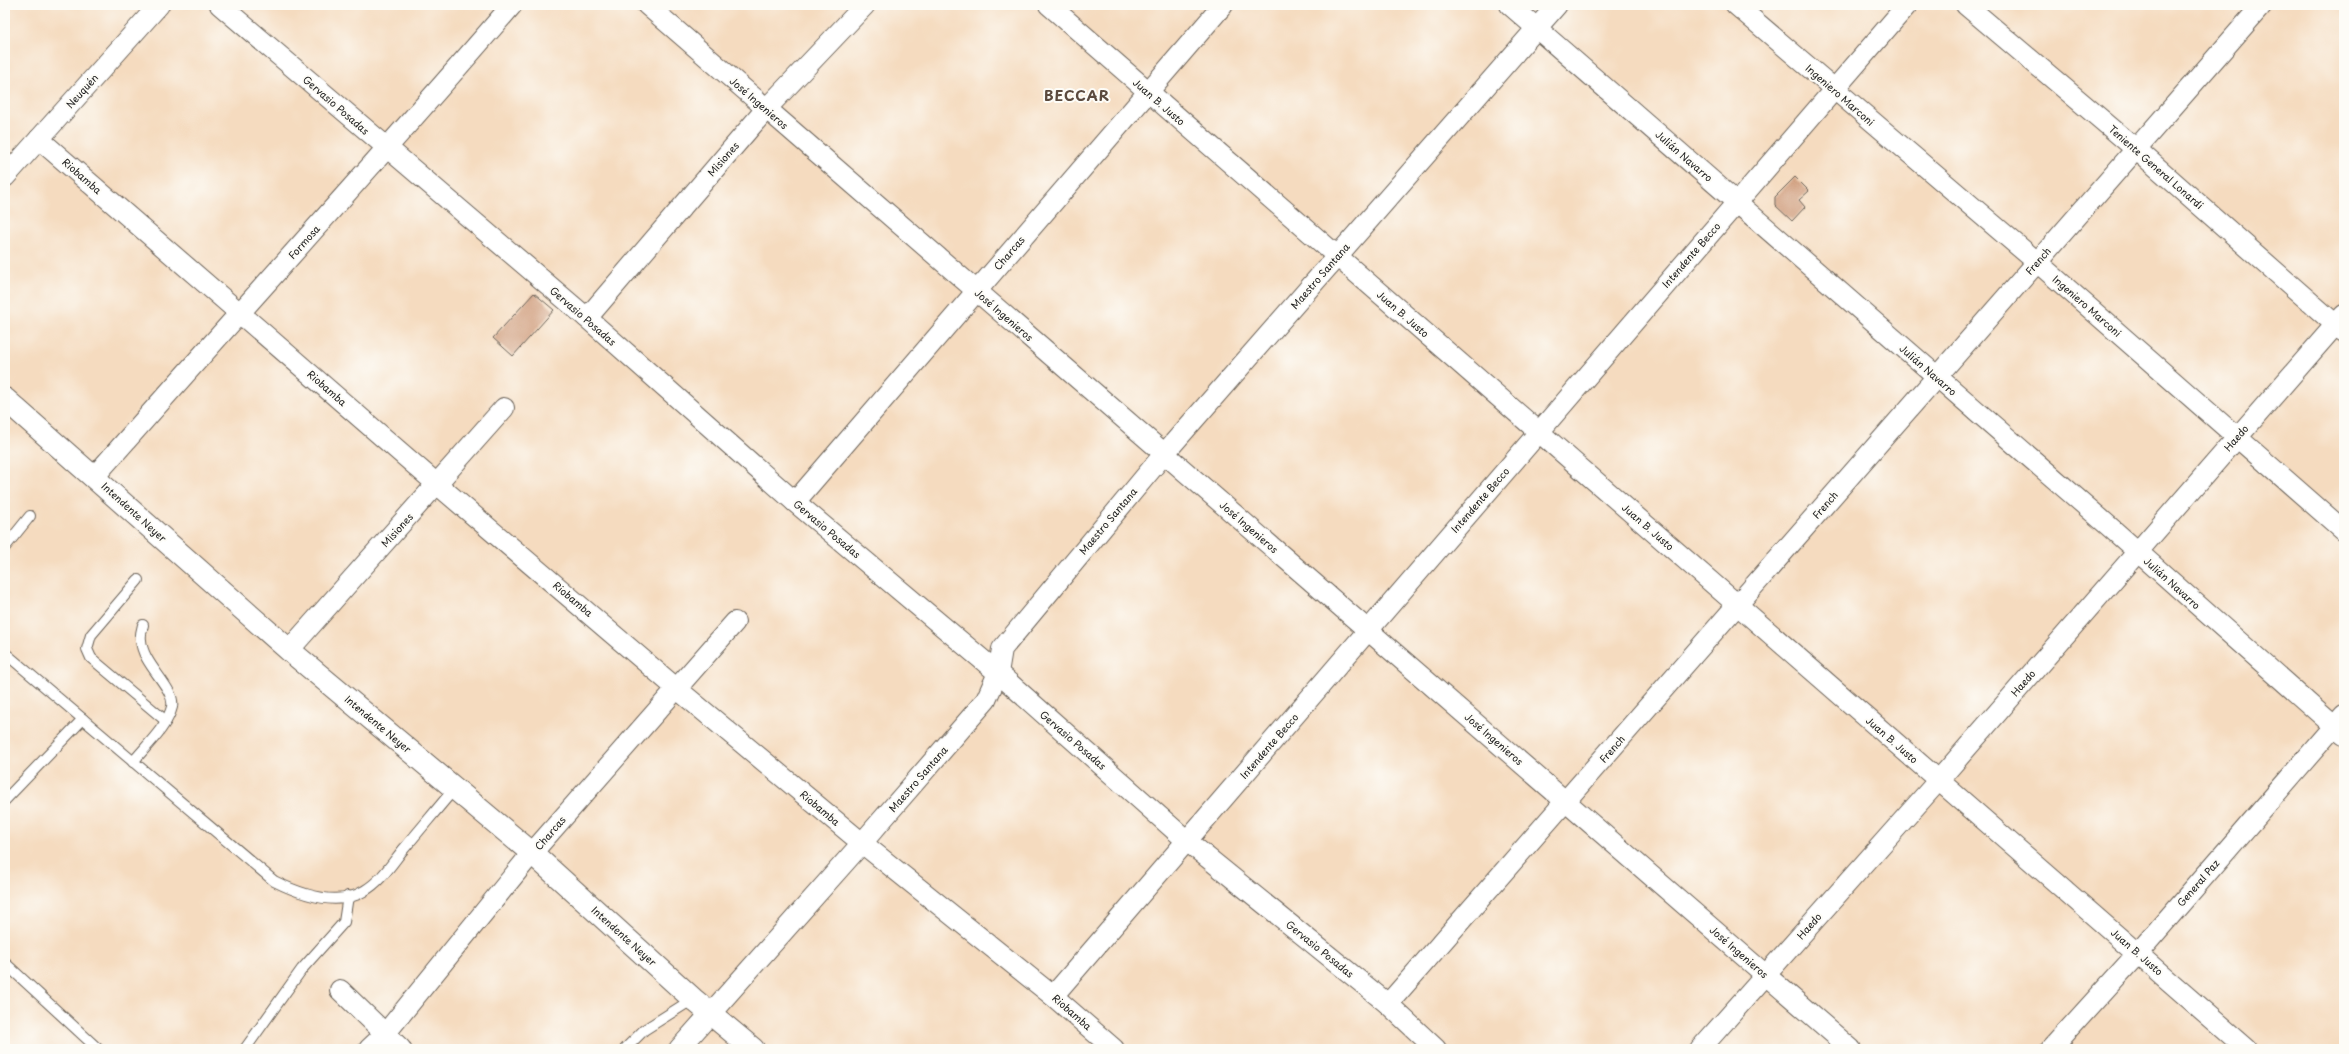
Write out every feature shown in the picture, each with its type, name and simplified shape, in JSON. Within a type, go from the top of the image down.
[{"type":"street","name":"Neuquén","points":[[5,177],[159,5]]},
{"type":"street","name":"Gervasio Posadas","points":[[220,5],[387,150],[587,318],[795,502],[998,673],[1187,841],[1388,1004],[1436,1049]]},
{"type":"street","name":"Formosa","points":[[94,477],[239,312],[387,150],[512,5]]},
{"type":"street","name":"José Ingenieros","points":[[647,5],[1851,1049]]},
{"type":"street","name":"Misiones","points":[[587,318],[766,109],[865,5]]},
{"type":"street","name":"Juan B. Justo","points":[[1049,5],[2247,1049]]},
{"type":"street","name":"Charcas","points":[[795,502],[1223,5]]},
{"type":"street","name":"Julián Navarro","points":[[1510,5],[2137,552],[2341,726]]},
{"type":"street","name":"Maestro Santana","points":[[679,1049],[862,843],[986,700],[998,673],[1002,649],[1164,454],[1557,5]]},
{"type":"street","name":"Ingeniero Marconi","points":[[1736,5],[2037,262],[2344,531]]},
{"type":"street","name":"Intendente Becco","points":[[1053,996],[1907,5]]},
{"type":"street","name":"Teniente General Lonardi","points":[[1966,5],[2341,324]]},
{"type":"street","name":"French","points":[[1388,1004],[2262,5]]},
{"type":"street","name":"Riobamba","points":[[39,139],[438,485],[676,688],[862,843],[1053,996],[1114,1049]]},
{"type":"street","name":"Haedo","points":[[1700,1049],[1938,781],[2237,437],[2341,324]]},
{"type":"street","name":"Intendente Neyer","points":[[5,399],[289,650],[532,853],[693,1000],[752,1049]]},
{"type":"street","name":"Misiones","points":[[289,650],[438,485],[504,408]]},
{"type":"street","name":"Charcas","points":[[369,1049],[385,1034],[532,853],[735,622]]},
{"type":"street","name":"General Paz","points":[[2051,1049],[2341,726]]},
{"type":"street","points":[[340,990],[401,1049]]},
{"type":"lane","points":[[5,547],[30,516]]},
{"type":"lane","points":[[138,580],[92,635],[87,649],[91,658],[166,721]]},
{"type":"lane","points":[[134,762],[166,721],[172,706],[171,693],[158,678],[143,651],[141,639],[143,625]]},
{"type":"lane","points":[[5,653],[274,881],[298,893],[323,898],[348,896],[364,891],[384,873],[455,788]]},
{"type":"lane","points":[[5,800],[83,719]]},
{"type":"lane","points":[[245,1049],[302,969],[344,922],[348,896]]},
{"type":"lane","points":[[5,962],[98,1049]]},
{"type":"lane","points":[[625,1049],[644,1030],[693,1000]]},
{"type":"building","points":[[1795,177],[1809,191],[1799,200],[1805,207],[1792,221],[1775,205],[1775,197]]},
{"type":"building","points":[[534,293],[554,310],[513,356],[493,338]]},
{"type":"district","name":"BECCAR","points":[[1077,96]]}]
